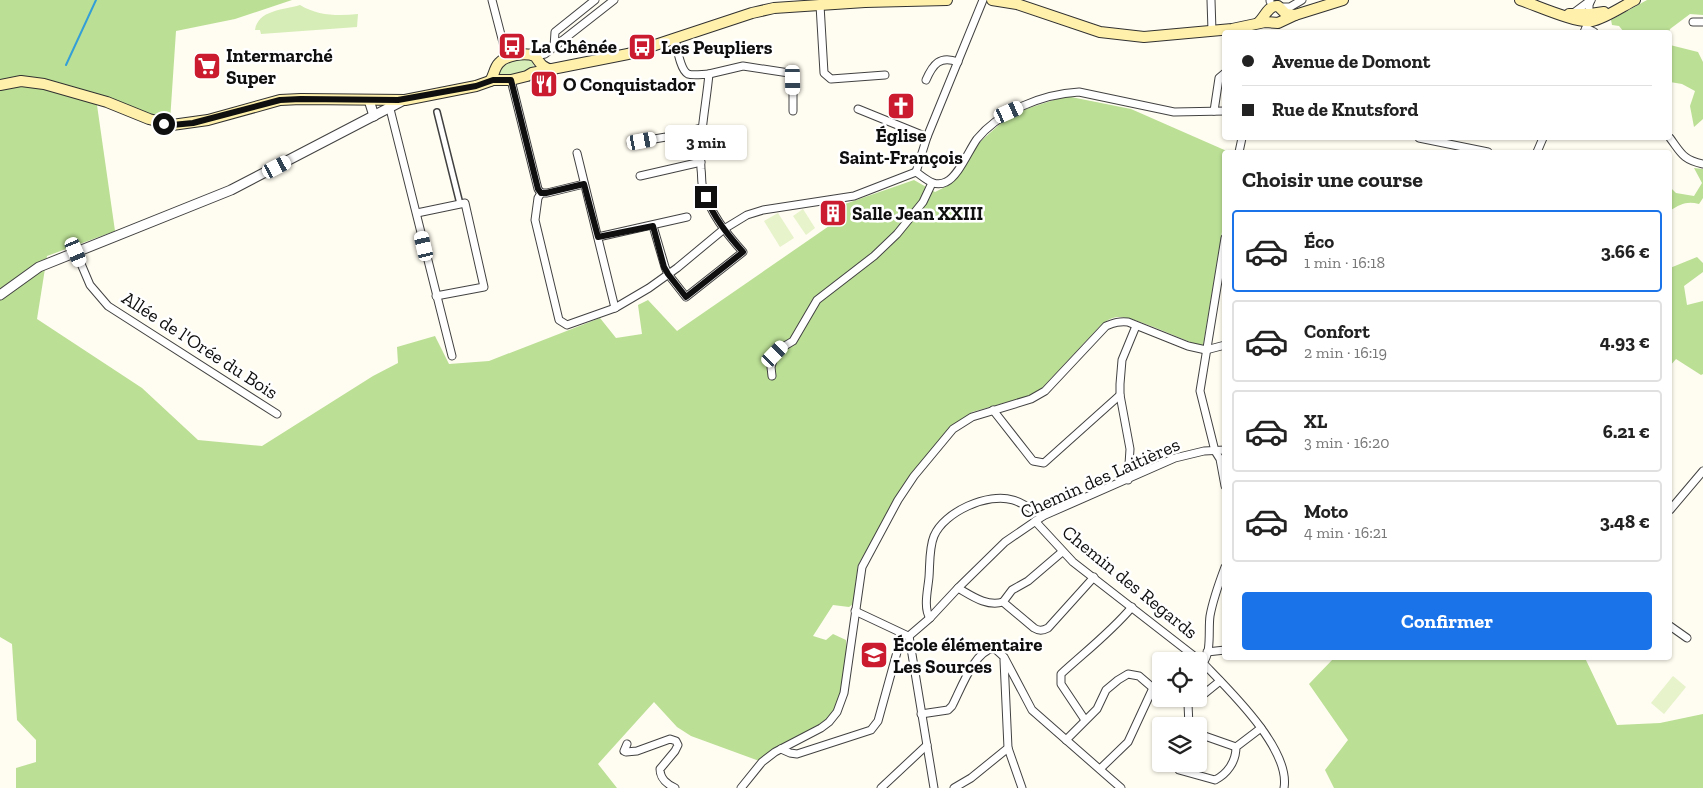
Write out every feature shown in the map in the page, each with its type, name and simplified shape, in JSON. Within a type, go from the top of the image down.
[{"type":"main road","points":[[532,73],[628,54],[752,13],[786,4],[820,5],[947,0]]},
{"type":"main road","points":[[992,0],[1017,4],[1095,30],[1120,35],[1156,37],[1222,31]]},
{"type":"main road","points":[[1275,8],[1288,15],[1295,15],[1343,0]]},
{"type":"main road","points":[[1520,0],[1572,19],[1586,19],[1635,0]]},
{"type":"main road","points":[[1235,30],[1258,23],[1271,22],[1267,17],[1275,8]]},
{"type":"main road","points":[[1258,23],[1275,8]]},
{"type":"main road","points":[[1556,12],[1572,14],[1586,19]]},
{"type":"main road","points":[[503,77],[499,62],[524,54],[538,59],[544,67],[554,70]]},
{"type":"main road","points":[[0,85],[21,82],[44,84],[107,102],[149,119],[172,125],[208,120],[280,100],[369,100],[388,106],[405,100],[476,86],[503,77],[527,76],[537,69],[538,59]]},
{"type":"street","points":[[492,0],[507,58]]},
{"type":"street","points":[[554,47],[555,32],[595,0]]},
{"type":"street","points":[[538,59],[614,0]]},
{"type":"street","points":[[916,172],[926,137],[983,0]]},
{"type":"street","points":[[1211,0],[1212,31]]},
{"type":"street","points":[[1275,8],[1290,7],[1302,0]]},
{"type":"street","points":[[820,5],[824,73],[830,79],[885,75]]},
{"type":"street","points":[[1586,19],[1593,30]]},
{"type":"street","points":[[1693,22],[1703,22]]},
{"type":"street","points":[[675,39],[685,72],[709,74],[743,66],[789,72],[793,78],[793,111]]},
{"type":"street","points":[[926,80],[931,69],[943,59],[958,62]]},
{"type":"street","points":[[653,226],[668,274],[686,297],[743,252],[710,208],[702,186],[701,128],[709,74]]},
{"type":"street","points":[[1214,111],[1219,78],[1222,76]]},
{"type":"street","points":[[503,77],[538,189],[541,193]]},
{"type":"street","points":[[916,172],[932,183],[943,184],[950,180],[978,139],[1000,117],[1023,106],[1066,92],[1079,92],[1174,112],[1222,111]]},
{"type":"street","points":[[369,100],[374,116]]},
{"type":"street","points":[[0,294],[39,267],[231,190],[374,116],[388,106],[417,213],[452,356]]},
{"type":"street","points":[[858,109],[926,137]]},
{"type":"street","points":[[437,112],[460,204]]},
{"type":"street","points":[[631,143],[666,138],[701,128]]},
{"type":"street","points":[[1429,140],[1478,150]]},
{"type":"street","points":[[1671,140],[1688,161],[1703,164]]},
{"type":"street","points":[[576,153],[615,308]]},
{"type":"street","points":[[640,176],[701,162]]},
{"type":"street","points":[[541,193],[538,198],[535,220],[559,320],[567,325],[615,308],[649,288],[724,229],[747,215],[763,210],[854,196],[916,172]]},
{"type":"street","points":[[772,376],[771,367],[775,354],[793,341],[817,300],[874,256],[897,234],[923,202],[932,183]]},
{"type":"street","points":[[541,193],[584,184]]},
{"type":"street","points":[[417,213],[464,203],[484,287],[436,296]]},
{"type":"street","points":[[598,237],[687,217]]},
{"type":"street","name":"Allée de l'Orée du Bois","points":[[76,252],[90,285],[108,306],[277,414]]},
{"type":"street","points":[[1222,256],[1200,391],[1215,451],[1220,459],[1222,470]]},
{"type":"street","points":[[741,788],[756,767],[781,749],[821,728],[837,712],[844,692],[862,568],[866,557],[898,500],[914,476],[953,430],[972,417],[1032,399],[1045,391],[1106,326],[1121,321],[1188,346],[1206,350],[1222,346]]},
{"type":"street","points":[[1128,480],[1130,449],[1120,395],[1122,360],[1136,326]]},
{"type":"street","points":[[993,410],[1033,461],[1044,463],[1120,395]]},
{"type":"street","name":"Chemin des Laitières","points":[[905,635],[930,618],[1005,542],[1043,516],[1176,458],[1204,451],[1222,450]]},
{"type":"street","points":[[1672,508],[1703,471]]},
{"type":"street","points":[[930,618],[927,614],[927,596],[932,543],[940,526],[954,513],[995,498],[1012,499],[1043,516]]},
{"type":"street","name":"Chemin des Regards","points":[[1035,521],[1062,552],[1189,652]]},
{"type":"street","points":[[958,588],[983,602],[996,604],[1003,602],[1012,590],[1028,581],[1062,552]]},
{"type":"street","points":[[1222,575],[1210,616],[1207,652],[1222,650]]},
{"type":"street","points":[[1003,602],[1038,631],[1043,631],[1048,628],[1094,577]]},
{"type":"street","points":[[1085,720],[1061,684],[1061,674],[1105,633],[1116,626],[1132,607]]},
{"type":"street","points":[[855,611],[905,635]]},
{"type":"street","points":[[1672,627],[1687,638]]},
{"type":"street","points":[[905,635],[934,788]]},
{"type":"street","points":[[781,749],[797,754],[871,730],[878,720],[905,635]]},
{"type":"street","points":[[921,714],[948,710],[952,706],[976,659],[987,649],[994,648],[1004,657],[1032,710],[1121,788]]},
{"type":"street","points":[[1004,657],[1008,748],[1022,788]]},
{"type":"street","name":"Chemin des Regards","points":[[1207,667],[1261,728],[1274,746],[1286,781],[1284,788]]},
{"type":"street","points":[[1066,740],[1097,709],[1106,690],[1118,680],[1128,674],[1139,676],[1152,687]]},
{"type":"street","points":[[1207,691],[1220,681]]},
{"type":"street","points":[[1100,769],[1128,742],[1152,690]]},
{"type":"street","points":[[1236,747],[1261,728]]},
{"type":"street","points":[[1207,737],[1236,747]]},
{"type":"street","points":[[627,744],[624,751],[632,752],[670,738],[676,741],[678,745],[675,751],[660,769],[660,775],[664,781],[675,788]]},
{"type":"street","points":[[881,788],[927,745]]},
{"type":"street","points":[[1186,772],[1214,780],[1222,776],[1232,763],[1236,747]]},
{"type":"street","points":[[954,788],[971,778],[1008,748]]},
{"type":"green space","points":[[0,0],[292,0],[235,19],[176,31],[170,121],[98,95],[97,105],[115,231],[47,256],[37,319],[142,388],[198,440],[262,446],[373,376],[398,363],[397,347],[435,336],[449,364],[489,361],[600,318],[616,338],[642,334],[638,305],[648,300],[677,331],[845,215],[845,204],[914,180],[935,192],[949,185],[981,141],[1011,114],[1066,96],[1131,109],[1224,150],[1222,150],[1222,232],[1203,346],[1134,320],[1124,317],[1112,318],[1100,326],[1041,389],[1029,396],[972,412],[950,428],[907,480],[858,565],[853,604],[849,607],[833,605],[813,636],[826,640],[833,634],[846,640],[847,650],[842,693],[829,722],[762,762],[691,736],[677,727],[654,702],[598,764],[617,788],[16,788],[16,768],[36,762],[36,740],[17,720],[12,644],[0,637]]},
{"type":"green space","points":[[1647,0],[1703,0],[1703,15],[1690,14],[1670,30],[1622,30],[1619,26],[1612,25],[1611,20]]},
{"type":"green space","points":[[300,5],[307,9],[328,14],[358,14],[357,27],[261,34],[260,30],[255,30],[257,23],[266,15]]},
{"type":"green space","points":[[1672,46],[1698,52],[1703,62],[1703,119],[1694,127],[1690,106],[1695,91],[1682,84],[1672,82]]},
{"type":"green space","points":[[525,58],[532,59],[534,62],[533,70],[508,77],[500,74],[499,70],[503,64]]},
{"type":"green space","points":[[1694,168],[1703,169],[1703,198],[1699,204],[1684,204],[1672,210],[1672,189],[1676,193],[1694,196],[1702,183]]},
{"type":"green space","points":[[803,209],[815,228],[806,235],[793,216]]},
{"type":"green space","points":[[778,213],[794,238],[780,247],[764,221]]},
{"type":"green space","points":[[1697,257],[1703,263],[1703,272],[1684,286],[1687,305],[1703,301],[1703,374],[1701,375],[1676,359],[1672,364],[1672,267]]},
{"type":"green space","points":[[1332,660],[1586,660],[1617,725],[1660,723],[1703,714],[1703,788],[1334,788],[1325,770],[1348,740],[1309,684]]},
{"type":"green space","points":[[1673,676],[1686,687],[1664,714],[1651,703]]},
{"type":"waterway","points":[[66,65],[96,0]]},
{"type":"place","name":"La Chênée","points":[[512,46]]},
{"type":"place","name":"Les Peupliers","points":[[642,47]]},
{"type":"place","name":"Intermarché Super","points":[[207,66]]},
{"type":"place","name":"O Conquistador","points":[[544,84]]},
{"type":"place","name":"Église Saint-François","points":[[901,106]]},
{"type":"place","name":"Salle Jean XXIII","points":[[833,213]]},
{"type":"place","name":"École élémentaire Les Sources","points":[[874,655]]},
{"type":"route","points":[[164,124],[172,125],[208,120],[280,100],[408,100],[485,84],[493,80],[511,80],[538,189],[541,193],[584,184],[598,237],[653,226],[664,267],[686,297],[743,252],[724,229],[710,208],[706,197]]}]
